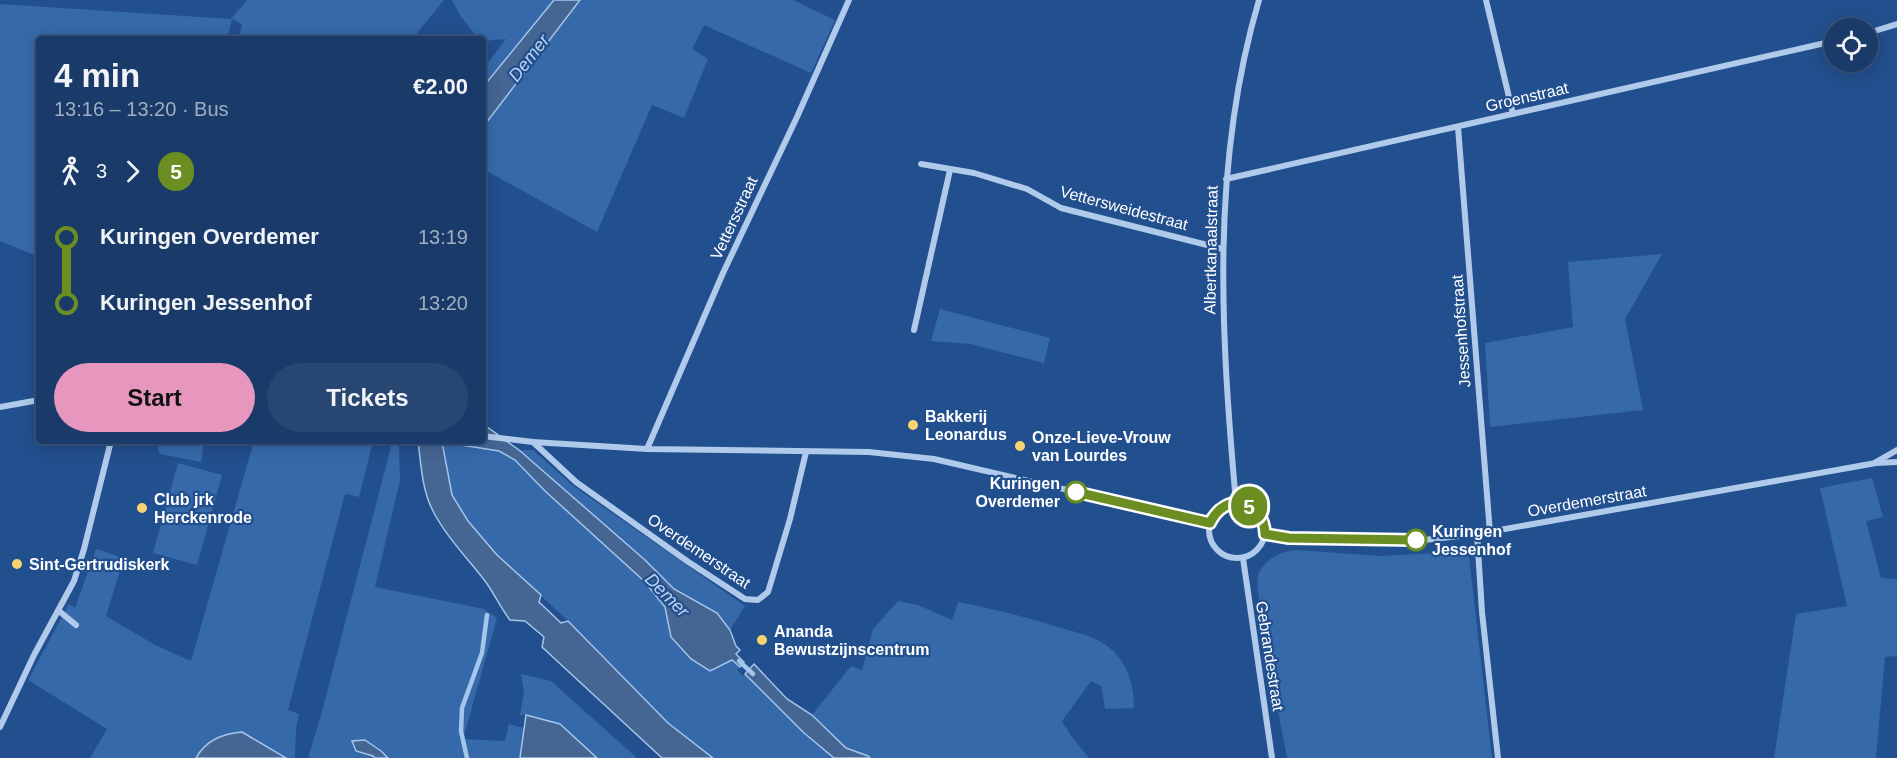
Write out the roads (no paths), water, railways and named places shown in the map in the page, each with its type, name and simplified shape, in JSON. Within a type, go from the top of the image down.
[{"type":"street","name":"Vettersstraat","points":[[647,449],[723,273],[797,117],[849,0]]},
{"type":"street","name":"Albertkanaalstraat","points":[[1236,503],[1225,335],[1223,249],[1226,179],[1235,112],[1259,0]]},
{"type":"street","points":[[1486,0],[1513,114]]},
{"type":"street","points":[[1878,30],[1897,24]]},
{"type":"street","name":"Groenstraat","points":[[1226,179],[1824,43]]},
{"type":"street","name":"Jessenhofstraat","points":[[1458,127],[1490,533]]},
{"type":"street","name":"Vettersweidestraat","points":[[921,164],[974,173],[1027,189],[1061,208],[1223,249]]},
{"type":"street","points":[[914,330],[950,170]]},
{"type":"street","points":[[0,407],[36,401]]},
{"type":"street","points":[[486,436],[533,442],[647,449],[869,452],[934,459],[1210,523]]},
{"type":"street","name":"Overdemerstraat","points":[[533,442],[576,482],[687,561],[745,599],[758,600],[768,592],[790,519],[806,452]]},
{"type":"street","points":[[0,727],[34,655],[74,581],[110,444]]},
{"type":"street","name":"Overdemerstraat","points":[[1876,462],[1897,450]]},
{"type":"street","name":"Overdemerstraat","points":[[1265,534],[1289,538],[1424,540],[1490,533],[1876,462],[1897,462]]},
{"type":"street","points":[[1236,503],[1246,504],[1254,509],[1261,516],[1264,524],[1263,542],[1251,555],[1243,558],[1231,558],[1221,553],[1213,545],[1210,534],[1210,523],[1214,515],[1220,508],[1236,503]]},
{"type":"street","points":[[1477,534],[1482,612],[1498,758]]},
{"type":"street","name":"Gebrandestraat","points":[[1243,558],[1272,758]]},
{"type":"street","points":[[59,611],[76,625]]},
{"type":"water","points":[[554,0],[580,0],[486,123],[486,83]]},
{"type":"water","points":[[486,426],[519,450],[645,560],[674,589],[717,613],[730,630],[740,650],[736,654],[744,662],[740,667],[732,660],[710,671],[691,659],[671,637],[665,607],[644,581],[545,491],[515,460],[499,451],[455,444],[486,444]]},
{"type":"water","points":[[418,444],[442,444],[452,495],[468,521],[497,555],[541,595],[539,602],[561,623],[568,621],[668,723],[713,758],[662,758],[542,647],[544,637],[525,621],[510,620],[485,581],[443,528],[432,509],[422,476]]},
{"type":"water","points":[[754,664],[787,699],[812,715],[846,748],[870,758],[834,758],[803,732],[745,674]]},
{"type":"water","points":[[526,715],[560,724],[597,758],[520,758]]},
{"type":"water","points":[[242,732],[286,758],[196,758],[215,739]]},
{"type":"water","points":[[365,740],[388,758],[375,758],[356,751],[352,741]]},
{"type":"waterway","points":[[467,758],[461,731],[462,708],[482,653],[487,615]]},
{"type":"waterway","name":"Demer","points":[[739,661],[753,674]]},
{"type":"place","name":"Bakkerij Leonardus","points":[[913,425]]},
{"type":"place","name":"Onze-Lieve-Vrouw van Lourdes","points":[[1020,446]]},
{"type":"place","name":"Kuringen Overdemer","points":[[1076,492]]},
{"type":"place","name":"Club jrk Herckenrode","points":[[142,508]]},
{"type":"place","name":"Kuringen Jessenhof","points":[[1416,540]]},
{"type":"place","name":"Sint-Gertrudiskerk","points":[[17,564]]},
{"type":"place","name":"Ananda Bewustzijnscentrum","points":[[762,640]]}]
